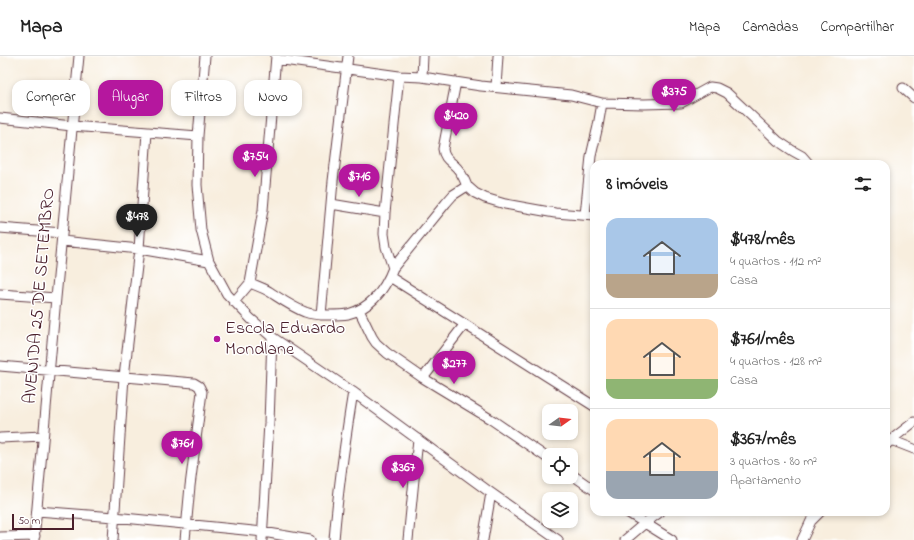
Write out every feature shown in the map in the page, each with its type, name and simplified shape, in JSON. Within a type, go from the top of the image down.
[{"type":"street","name":"AVENIDA 25 DE SETEMBRO","points":[[35,538],[43,436],[79,56]]},
{"type":"street","points":[[205,56],[198,136],[197,186],[201,230],[210,261],[227,294],[251,319],[272,337],[353,392],[558,540]]},
{"type":"street","points":[[321,315],[331,204],[348,56]]},
{"type":"street","points":[[422,77],[423,56]]},
{"type":"street","points":[[496,87],[498,56]]},
{"type":"street","points":[[234,302],[250,283],[263,210],[276,58],[399,76],[422,77],[571,95],[602,103],[644,104],[681,102],[710,87],[717,88],[727,92],[778,141],[802,156],[806,160]]},
{"type":"street","points":[[393,268],[386,247],[384,234],[399,76]]},
{"type":"street","points":[[456,82],[443,154],[445,158],[454,164],[460,171],[467,186],[475,193],[485,198],[505,204],[555,213],[589,216],[590,186]]},
{"type":"street","points":[[903,88],[914,98]]},
{"type":"street","points":[[591,160],[602,103]]},
{"type":"street","points":[[0,118],[72,126],[198,136]]},
{"type":"street","points":[[112,540],[124,377],[139,249],[147,132]]},
{"type":"street","points":[[250,283],[268,291],[306,313],[321,315],[346,314],[359,310],[373,301],[382,290],[390,277],[393,268],[446,203],[467,186]]},
{"type":"street","points":[[331,204],[385,213]]},
{"type":"street","points":[[0,228],[210,261]]},
{"type":"street","points":[[390,277],[590,403]]},
{"type":"street","points":[[0,294],[56,298]]},
{"type":"street","points":[[359,310],[372,337],[387,353],[423,378],[492,420],[542,454]]},
{"type":"street","points":[[423,378],[465,324]]},
{"type":"street","points":[[263,536],[272,337]]},
{"type":"street","points":[[0,366],[194,383],[199,386],[202,392],[185,540]]},
{"type":"street","points":[[334,540],[343,454],[353,392]]},
{"type":"street","points":[[890,440],[914,422]]},
{"type":"street","points":[[0,438],[43,436]]},
{"type":"street","points":[[408,540],[418,440]]},
{"type":"street","points":[[890,443],[914,449]]},
{"type":"street","points":[[578,479],[590,487]]},
{"type":"street","points":[[483,540],[491,493]]},
{"type":"street","points":[[37,511],[186,524],[263,536],[310,540]]},
{"type":"street","points":[[634,516],[672,540]]},
{"type":"street","points":[[625,540],[654,516]]},
{"type":"street","points":[[802,540],[811,521],[816,516]]},
{"type":"street","points":[[0,537],[35,538]]},
{"type":"place","name":"Escola Eduardo Mondlane","points":[[217,339]]}]
